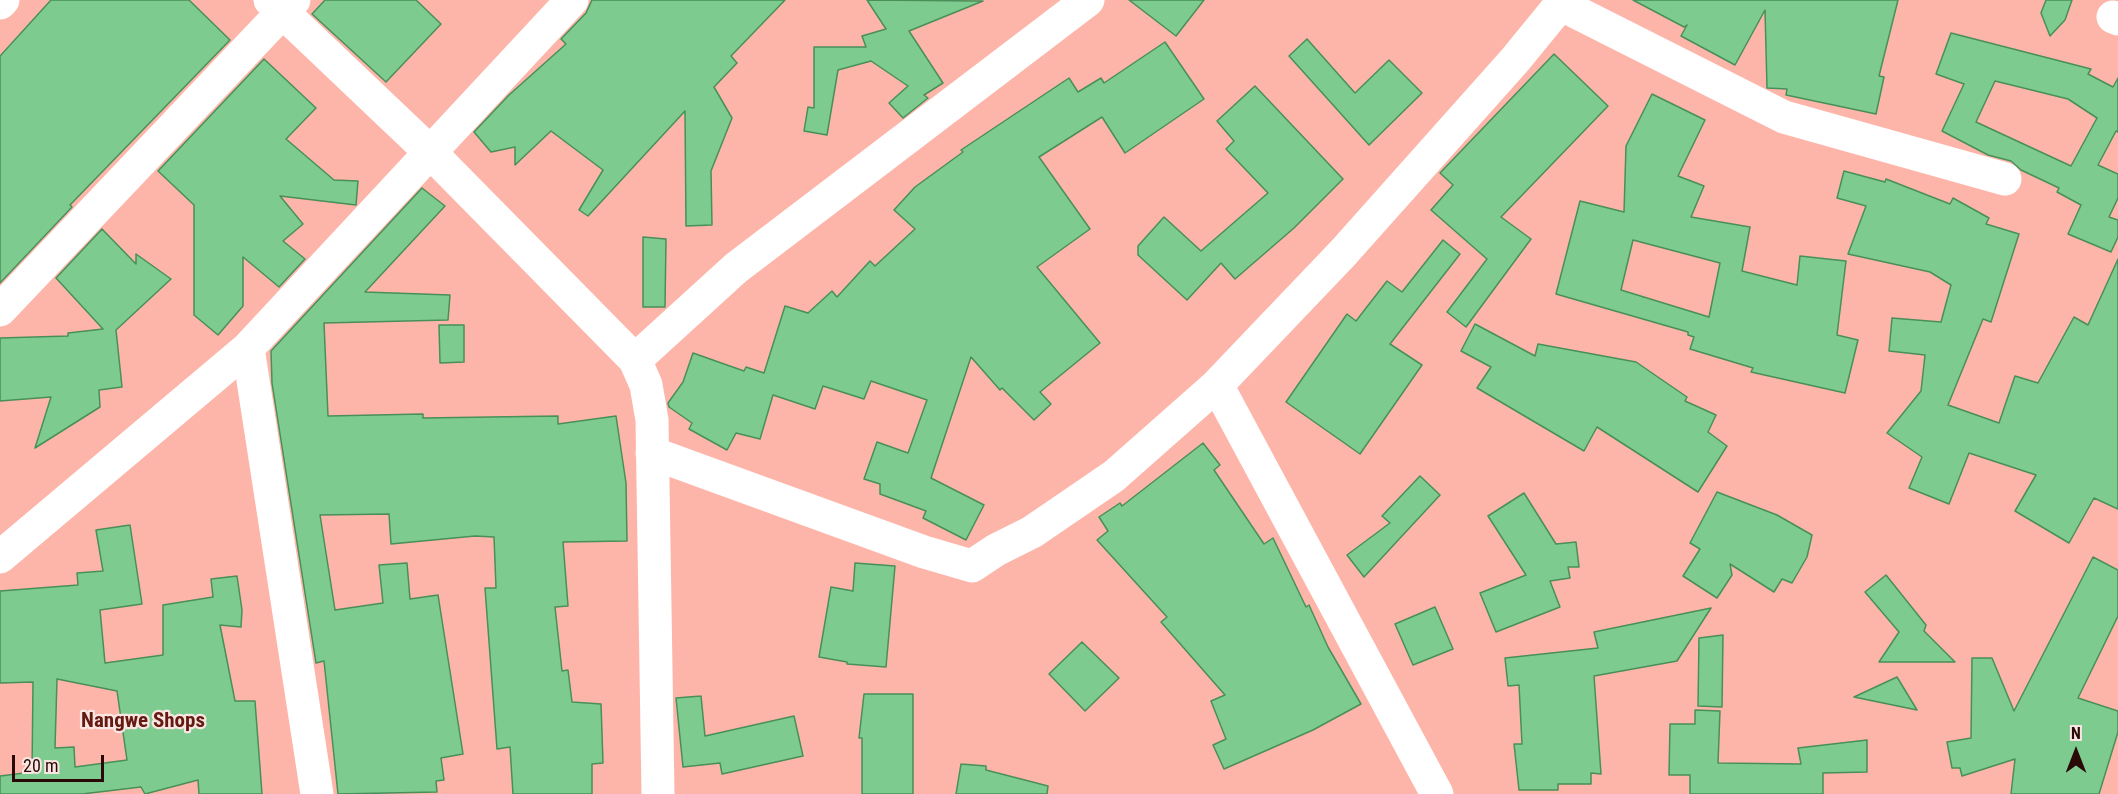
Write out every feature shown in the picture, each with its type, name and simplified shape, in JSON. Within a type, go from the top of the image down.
[{"type":"street","points":[[0,557],[248,348],[572,0]]},
{"type":"street","points":[[635,360],[736,268],[1088,0]]},
{"type":"street","points":[[652,453],[924,552],[972,566],[996,550],[1032,532],[1114,476],[1217,385],[1343,253],[1563,3],[1784,117],[2005,179]]},
{"type":"street","points":[[0,310],[282,4],[635,360],[646,385],[652,420],[658,794]]},
{"type":"street","points":[[248,348],[317,794]]},
{"type":"street","points":[[1217,385],[1437,794]]},
{"type":"building","points":[[51,0],[189,0],[230,40],[70,205],[72,207],[0,283],[0,56]]},
{"type":"building","points":[[325,0],[416,0],[441,24],[386,82],[312,14]]},
{"type":"building","points":[[592,0],[785,0],[731,56],[737,63],[714,87],[732,118],[711,171],[712,225],[686,226],[685,111],[588,216],[579,210],[603,170],[551,131],[515,165],[515,147],[491,152],[474,132],[509,95],[566,44],[561,39],[586,13]]},
{"type":"building","points":[[867,0],[983,1],[909,31],[943,83],[924,95],[928,98],[903,118],[889,103],[908,86],[871,61],[838,70],[827,135],[804,131],[808,107],[814,108],[814,47],[866,47],[862,36],[886,29]]},
{"type":"building","points":[[1129,0],[1204,0],[1176,36]]},
{"type":"building","points":[[1633,0],[1898,0],[1879,76],[1884,77],[1876,114],[1786,95],[1787,89],[1767,88],[1765,10],[1735,65],[1681,36],[1687,25],[1684,27]]},
{"type":"building","points":[[2046,0],[2072,0],[2065,20],[2050,36],[2041,13]]},
{"type":"building","points":[[1951,33],[2091,69],[2088,74],[2113,87],[2118,78],[2118,132],[2116,131],[2098,165],[2118,174],[2118,198],[2109,217],[2118,220],[2118,237],[2111,252],[2068,234],[2081,205],[2057,192],[2059,188],[2021,170],[2011,161],[1988,155],[1942,131],[1964,84],[1936,74]],"holes":[[[1995,81],[2068,99],[2097,118],[2071,166],[1976,122]]]},
{"type":"building","points":[[1307,39],[1355,93],[1389,60],[1422,93],[1369,145],[1289,56]]},
{"type":"building","points":[[1165,42],[1204,99],[1125,153],[1102,117],[1039,157],[1090,229],[1037,267],[1100,343],[1040,392],[1051,404],[1034,420],[1002,388],[1000,390],[971,357],[931,478],[984,505],[966,540],[923,518],[926,511],[880,494],[880,484],[864,479],[877,442],[908,453],[927,400],[871,381],[864,399],[823,386],[815,409],[773,395],[760,439],[736,433],[727,450],[689,429],[692,423],[669,407],[668,403],[683,382],[693,353],[744,371],[746,367],[764,373],[785,306],[808,313],[832,291],[837,297],[870,261],[875,266],[915,229],[894,210],[915,187],[963,152],[961,150],[1069,78],[1078,92],[1101,78],[1104,83]]},
{"type":"building","points":[[1554,54],[1608,106],[1501,217],[1531,239],[1466,327],[1447,312],[1487,259],[1431,210],[1453,185],[1440,173]]},
{"type":"building","points":[[264,59],[316,108],[286,139],[334,180],[358,181],[356,205],[280,196],[303,224],[283,241],[305,259],[279,287],[243,257],[243,306],[218,335],[194,315],[194,205],[158,171]]},
{"type":"building","points":[[1255,86],[1343,179],[1294,228],[1235,279],[1221,263],[1187,300],[1138,255],[1138,246],[1164,217],[1201,251],[1268,193],[1226,149],[1234,141],[1217,121]]},
{"type":"building","points":[[1652,94],[1705,120],[1678,176],[1704,186],[1691,217],[1750,227],[1742,271],[1797,285],[1800,256],[1846,261],[1837,335],[1858,340],[1845,393],[1751,372],[1753,368],[1690,349],[1694,337],[1688,335],[1688,332],[1556,294],[1580,201],[1624,212],[1626,146]],"holes":[[[1633,240],[1720,263],[1709,317],[1621,290]]]},
{"type":"building","points":[[1844,171],[1885,182],[1886,179],[1950,204],[1953,198],[1989,218],[1986,224],[2019,234],[1991,322],[1983,319],[1948,405],[1999,423],[2015,376],[2038,383],[2074,317],[2088,325],[2118,259],[2118,509],[2094,498],[2069,543],[2015,511],[2036,475],[1969,453],[1949,504],[1909,488],[1922,457],[1887,433],[1921,391],[1925,355],[1889,351],[1892,318],[1941,322],[1951,285],[1930,272],[1848,254],[1866,206],[1837,198]]},
{"type":"building","points":[[422,188],[445,206],[365,292],[450,295],[448,320],[324,323],[328,416],[423,414],[423,418],[558,416],[558,424],[616,416],[626,483],[627,541],[563,542],[568,606],[555,607],[562,671],[568,670],[572,702],[601,704],[603,763],[592,764],[592,794],[513,794],[510,747],[497,749],[485,588],[496,588],[494,537],[475,536],[391,544],[389,514],[320,515],[335,610],[383,603],[379,565],[407,563],[410,599],[438,595],[463,754],[441,758],[444,780],[436,781],[437,792],[338,794],[324,661],[316,663],[272,383],[271,351]]},
{"type":"building","points":[[102,229],[136,264],[136,254],[171,279],[116,330],[122,387],[99,390],[100,407],[35,448],[51,397],[0,401],[0,338],[68,336],[68,333],[103,329],[56,278]]},
{"type":"building","points":[[643,237],[666,239],[665,307],[643,307]]},
{"type":"building","points":[[1443,240],[1460,254],[1390,344],[1422,365],[1360,454],[1286,402],[1347,314],[1356,321],[1387,281],[1402,292]]},
{"type":"building","points":[[1475,324],[1535,356],[1538,344],[1636,362],[1687,397],[1685,401],[1716,415],[1708,432],[1727,446],[1698,492],[1597,427],[1584,451],[1477,388],[1491,367],[1461,351]]},
{"type":"building","points":[[439,325],[464,325],[464,362],[440,363]]},
{"type":"building","points":[[1203,443],[1220,465],[1214,470],[1264,544],[1273,538],[1306,607],[1309,605],[1328,647],[1361,704],[1313,730],[1224,769],[1213,745],[1226,739],[1211,701],[1225,695],[1161,622],[1167,617],[1097,540],[1108,531],[1099,517],[1120,503],[1122,506]]},
{"type":"building","points":[[1420,476],[1440,495],[1364,577],[1347,555],[1390,523],[1382,516]]},
{"type":"building","points":[[1717,492],[1777,515],[1812,535],[1807,557],[1792,583],[1782,579],[1774,592],[1730,564],[1732,575],[1717,598],[1683,576],[1700,549],[1690,543]]},
{"type":"building","points":[[1524,493],[1556,544],[1576,542],[1579,567],[1568,567],[1570,578],[1550,581],[1560,607],[1496,632],[1480,593],[1526,575],[1488,516]]},
{"type":"building","points":[[130,525],[142,604],[100,610],[105,663],[163,655],[163,605],[213,597],[211,579],[237,576],[242,610],[241,627],[220,625],[235,701],[255,701],[262,794],[199,794],[198,780],[145,794],[141,787],[82,794],[0,794],[0,776],[32,772],[33,682],[0,683],[0,591],[78,585],[77,573],[103,571],[96,530]],"holes":[[[57,679],[117,691],[127,760],[75,767],[74,747],[55,748]]]},
{"type":"building","points":[[2093,557],[2118,570],[2118,616],[2078,698],[2118,711],[2118,732],[2099,794],[2011,794],[2015,759],[1962,776],[1960,768],[1952,768],[1947,742],[1971,738],[1972,658],[1992,658],[2014,711]]},
{"type":"building","points":[[855,563],[895,566],[886,667],[847,664],[847,662],[819,657],[831,587],[853,591]]},
{"type":"building","points":[[1886,575],[1926,625],[1924,631],[1955,662],[1879,662],[1899,632],[1865,592]]},
{"type":"building","points":[[1435,607],[1453,649],[1413,665],[1395,624]]},
{"type":"building","points":[[1711,608],[1677,661],[1594,676],[1601,774],[1591,773],[1591,784],[1558,784],[1558,790],[1519,790],[1514,744],[1522,744],[1519,685],[1508,686],[1505,658],[1598,648],[1594,632]]},
{"type":"building","points":[[1723,635],[1722,707],[1698,706],[1699,638]]},
{"type":"building","points":[[1082,642],[1119,678],[1085,711],[1049,674]]},
{"type":"building","points":[[1897,677],[1917,710],[1854,697]]},
{"type":"building","points":[[864,694],[913,694],[913,794],[862,794],[862,738],[859,738]]},
{"type":"building","points":[[701,696],[705,736],[794,716],[803,756],[722,774],[720,763],[683,767],[676,698]]},
{"type":"building","points":[[1695,710],[1720,711],[1718,763],[1801,764],[1798,748],[1867,740],[1867,772],[1823,773],[1823,794],[1690,794],[1690,775],[1669,775],[1670,724],[1695,724]]},
{"type":"building","points":[[961,764],[986,766],[986,770],[1048,786],[1047,794],[956,794]]},
{"type":"district","name":"Nangwe Shops","points":[[143,722]]}]
